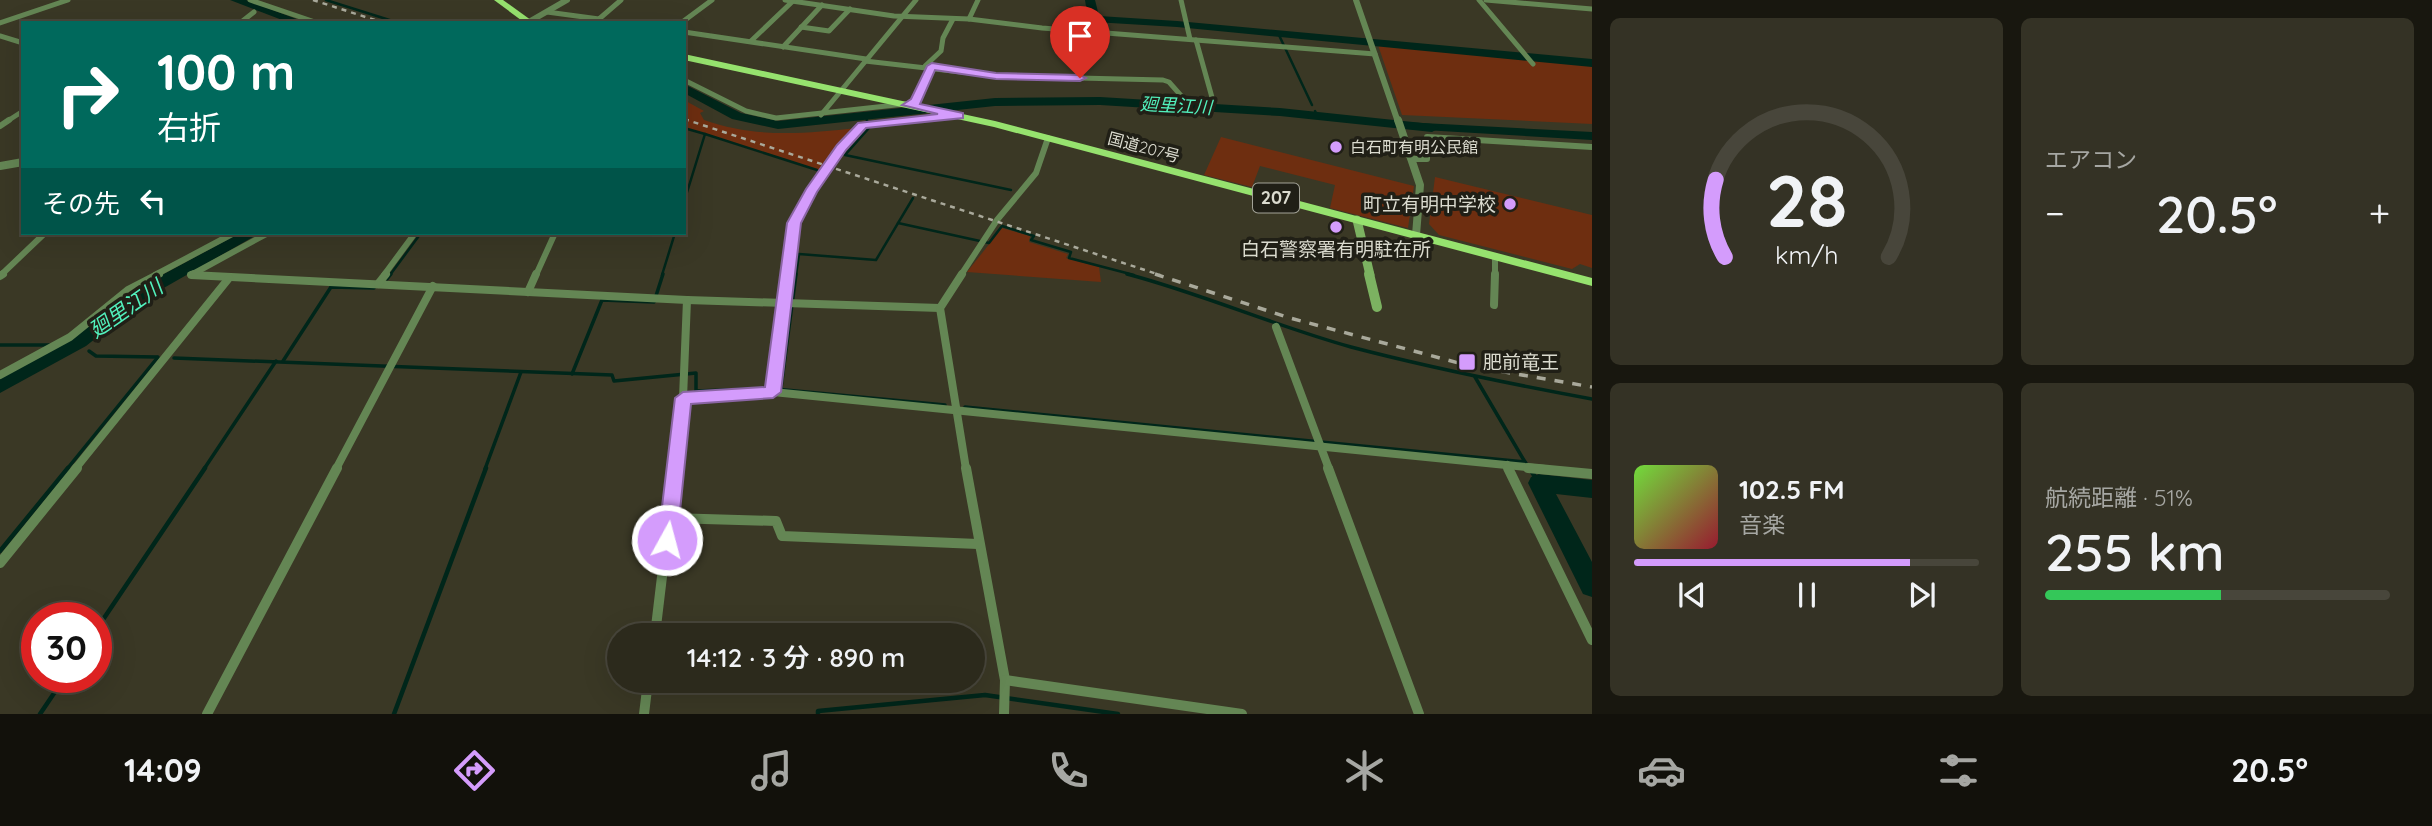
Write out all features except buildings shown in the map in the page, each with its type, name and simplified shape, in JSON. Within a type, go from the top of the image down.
[{"type":"highway","points":[[498,0],[528,21]]},
{"type":"highway","name":"国道207号","points":[[686,57],[959,116],[1048,138],[1592,282]]},
{"type":"main road","points":[[1357,220],[1377,307]]},
{"type":"street","points":[[0,23],[68,0]]},
{"type":"street","points":[[250,0],[312,21]]},
{"type":"street","points":[[531,21],[567,0]]},
{"type":"street","points":[[547,12],[602,21],[621,0]]},
{"type":"street","points":[[684,21],[712,0]]},
{"type":"street","points":[[785,0],[902,16],[969,19],[1042,28],[1375,54]]},
{"type":"street","points":[[821,115],[916,0]]},
{"type":"street","points":[[969,19],[978,0]]},
{"type":"street","points":[[1181,0],[1213,101]]},
{"type":"street","points":[[1356,0],[1420,185],[1416,235]]},
{"type":"street","points":[[1479,0],[1533,64]]},
{"type":"street","points":[[1486,0],[1592,9]]},
{"type":"street","points":[[751,41],[793,1]]},
{"type":"street","points":[[783,47],[822,5]]},
{"type":"street","points":[[801,27],[829,31],[850,9]]},
{"type":"street","points":[[243,21],[254,12]]},
{"type":"street","points":[[686,81],[746,111],[785,118],[908,105],[916,102],[928,66],[941,52],[944,46],[943,38],[953,19]]},
{"type":"street","points":[[686,32],[865,60],[996,76],[1163,80],[1169,82],[1184,99]]},
{"type":"street","points":[[0,36],[21,42]]},
{"type":"street","points":[[0,125],[21,112]]},
{"type":"street","points":[[773,389],[790,303],[796,219],[842,148],[868,125],[959,116]]},
{"type":"street","points":[[1412,159],[1427,159],[1427,137],[1592,147]]},
{"type":"street","points":[[1004,711],[1005,684],[978,544],[940,308],[997,220],[1036,173],[1048,138]]},
{"type":"street","points":[[0,166],[21,162]]},
{"type":"street","points":[[0,275],[43,235]]},
{"type":"street","points":[[0,376],[86,326],[128,290],[230,235]]},
{"type":"street","points":[[264,235],[191,275],[687,300],[940,308]]},
{"type":"street","points":[[381,284],[414,235]]},
{"type":"street","points":[[528,292],[554,235]]},
{"type":"street","points":[[1494,305],[1495,256]]},
{"type":"street","points":[[0,563],[229,278]]},
{"type":"street","points":[[207,714],[433,286]]},
{"type":"street","points":[[656,623],[683,398],[687,300]]},
{"type":"street","points":[[1276,327],[1419,714]]},
{"type":"street","points":[[683,398],[773,389],[1320,443],[1592,474]]},
{"type":"street","points":[[1507,465],[1592,640]]},
{"type":"street","points":[[670,518],[776,521],[782,536],[978,544]]},
{"type":"street","points":[[1005,684],[1242,714]]},
{"type":"street","points":[[644,714],[647,693]]},
{"type":"shaded area","points":[[1378,45],[1592,66],[1592,124],[1402,115]]},
{"type":"shaded area","points":[[686,101],[704,111],[700,113],[704,120],[742,130],[798,133],[857,128],[839,147],[827,168],[820,172],[686,129]]},
{"type":"shaded area","points":[[1404,122],[1592,132],[1592,140],[1407,129]]},
{"type":"shaded area","points":[[1221,137],[1414,186],[1408,228],[1330,208],[1335,185],[1260,166],[1252,187],[1204,175]]},
{"type":"shaded area","points":[[1435,177],[1592,215],[1592,268],[1580,264],[1572,269],[1439,235],[1429,224]]},
{"type":"shaded area","points":[[1002,228],[1030,236],[1029,242],[1068,254],[1066,258],[1099,267],[1101,282],[967,272]]},
{"type":"waterway","points":[[235,0],[296,21]]},
{"type":"waterway","points":[[326,0],[393,21]]},
{"type":"waterway","points":[[1090,0],[1094,19],[1177,24],[1592,63]]},
{"type":"waterway","points":[[1278,33],[1312,105]]},
{"type":"waterway","name":"廻里江川","points":[[686,89],[737,116],[778,125],[995,102],[1100,101],[1280,112],[1432,128]]},
{"type":"waterway","name":"廻里江川","points":[[1315,111],[1317,115]]},
{"type":"waterway","points":[[866,117],[869,128],[845,155],[1011,190]]},
{"type":"waterway","points":[[686,129],[705,134]]},
{"type":"waterway","points":[[686,196],[705,134]]},
{"type":"waterway","points":[[705,134],[817,170]]},
{"type":"waterway","points":[[898,223],[913,198]]},
{"type":"waterway","points":[[796,275],[799,254],[876,260],[898,223]]},
{"type":"waterway","points":[[898,223],[989,243],[1002,226],[1034,236],[1031,240],[1071,252],[1069,258],[1134,275]]},
{"type":"waterway","name":"廻里江川","points":[[0,386],[79,342],[142,293],[248,235]]},
{"type":"waterway","points":[[390,275],[420,235]]},
{"type":"waterway","points":[[662,275],[674,235]]},
{"type":"waterway","points":[[387,279],[391,274]]},
{"type":"waterway","points":[[572,373],[602,300],[654,302],[663,274]]},
{"type":"waterway","points":[[781,388],[796,274]]},
{"type":"waterway","points":[[1127,274],[1351,347],[1592,399]]},
{"type":"waterway","points":[[283,361],[331,287],[374,288]]},
{"type":"waterway","name":"廻里江川","points":[[79,342],[82,345]]},
{"type":"waterway","points":[[0,345],[49,345],[61,353]]},
{"type":"waterway","points":[[89,351],[96,356],[157,357]]},
{"type":"waterway","points":[[67,469],[158,357]]},
{"type":"waterway","points":[[174,358],[275,362]]},
{"type":"waterway","points":[[204,469],[275,362]]},
{"type":"waterway","points":[[275,362],[572,373]]},
{"type":"waterway","points":[[485,469],[521,372]]},
{"type":"waterway","points":[[572,373],[612,375],[614,381],[696,373],[696,391],[754,389]]},
{"type":"waterway","points":[[1475,377],[1525,462]]},
{"type":"waterway","points":[[775,389],[945,405]]},
{"type":"waterway","points":[[965,407],[1525,462]]},
{"type":"waterway","points":[[1525,462],[1528,466]]},
{"type":"waterway","points":[[0,551],[68,468]]},
{"type":"waterway","points":[[112,606],[205,468]]},
{"type":"waterway","points":[[394,714],[486,468]]},
{"type":"waterway","points":[[1532,472],[1539,483]]},
{"type":"waterway","points":[[1592,489],[1539,483],[1592,586]]},
{"type":"waterway","points":[[40,714],[54,693]]},
{"type":"waterway","points":[[818,714],[818,711],[985,695],[1118,714]]},
{"type":"railway","points":[[313,0],[378,21]]},
{"type":"railway","points":[[686,120],[1160,275]]},
{"type":"railway","points":[[1155,274],[1290,318],[1470,366],[1592,387]]},
{"type":"place","name":"白石町有明公民館","points":[[1336,147]]},
{"type":"place","name":"町立有明中学校","points":[[1510,204]]},
{"type":"place","name":"白石警察署有明駐在所","points":[[1336,227]]},
{"type":"place","name":"肥前竜王","points":[[1467,362]]},
{"type":"route","points":[[667,540],[683,398],[773,392],[794,223],[817,181],[831,167],[842,148],[862,125],[959,116],[908,105],[916,102],[932,66],[983,75],[1080,78]]}]
